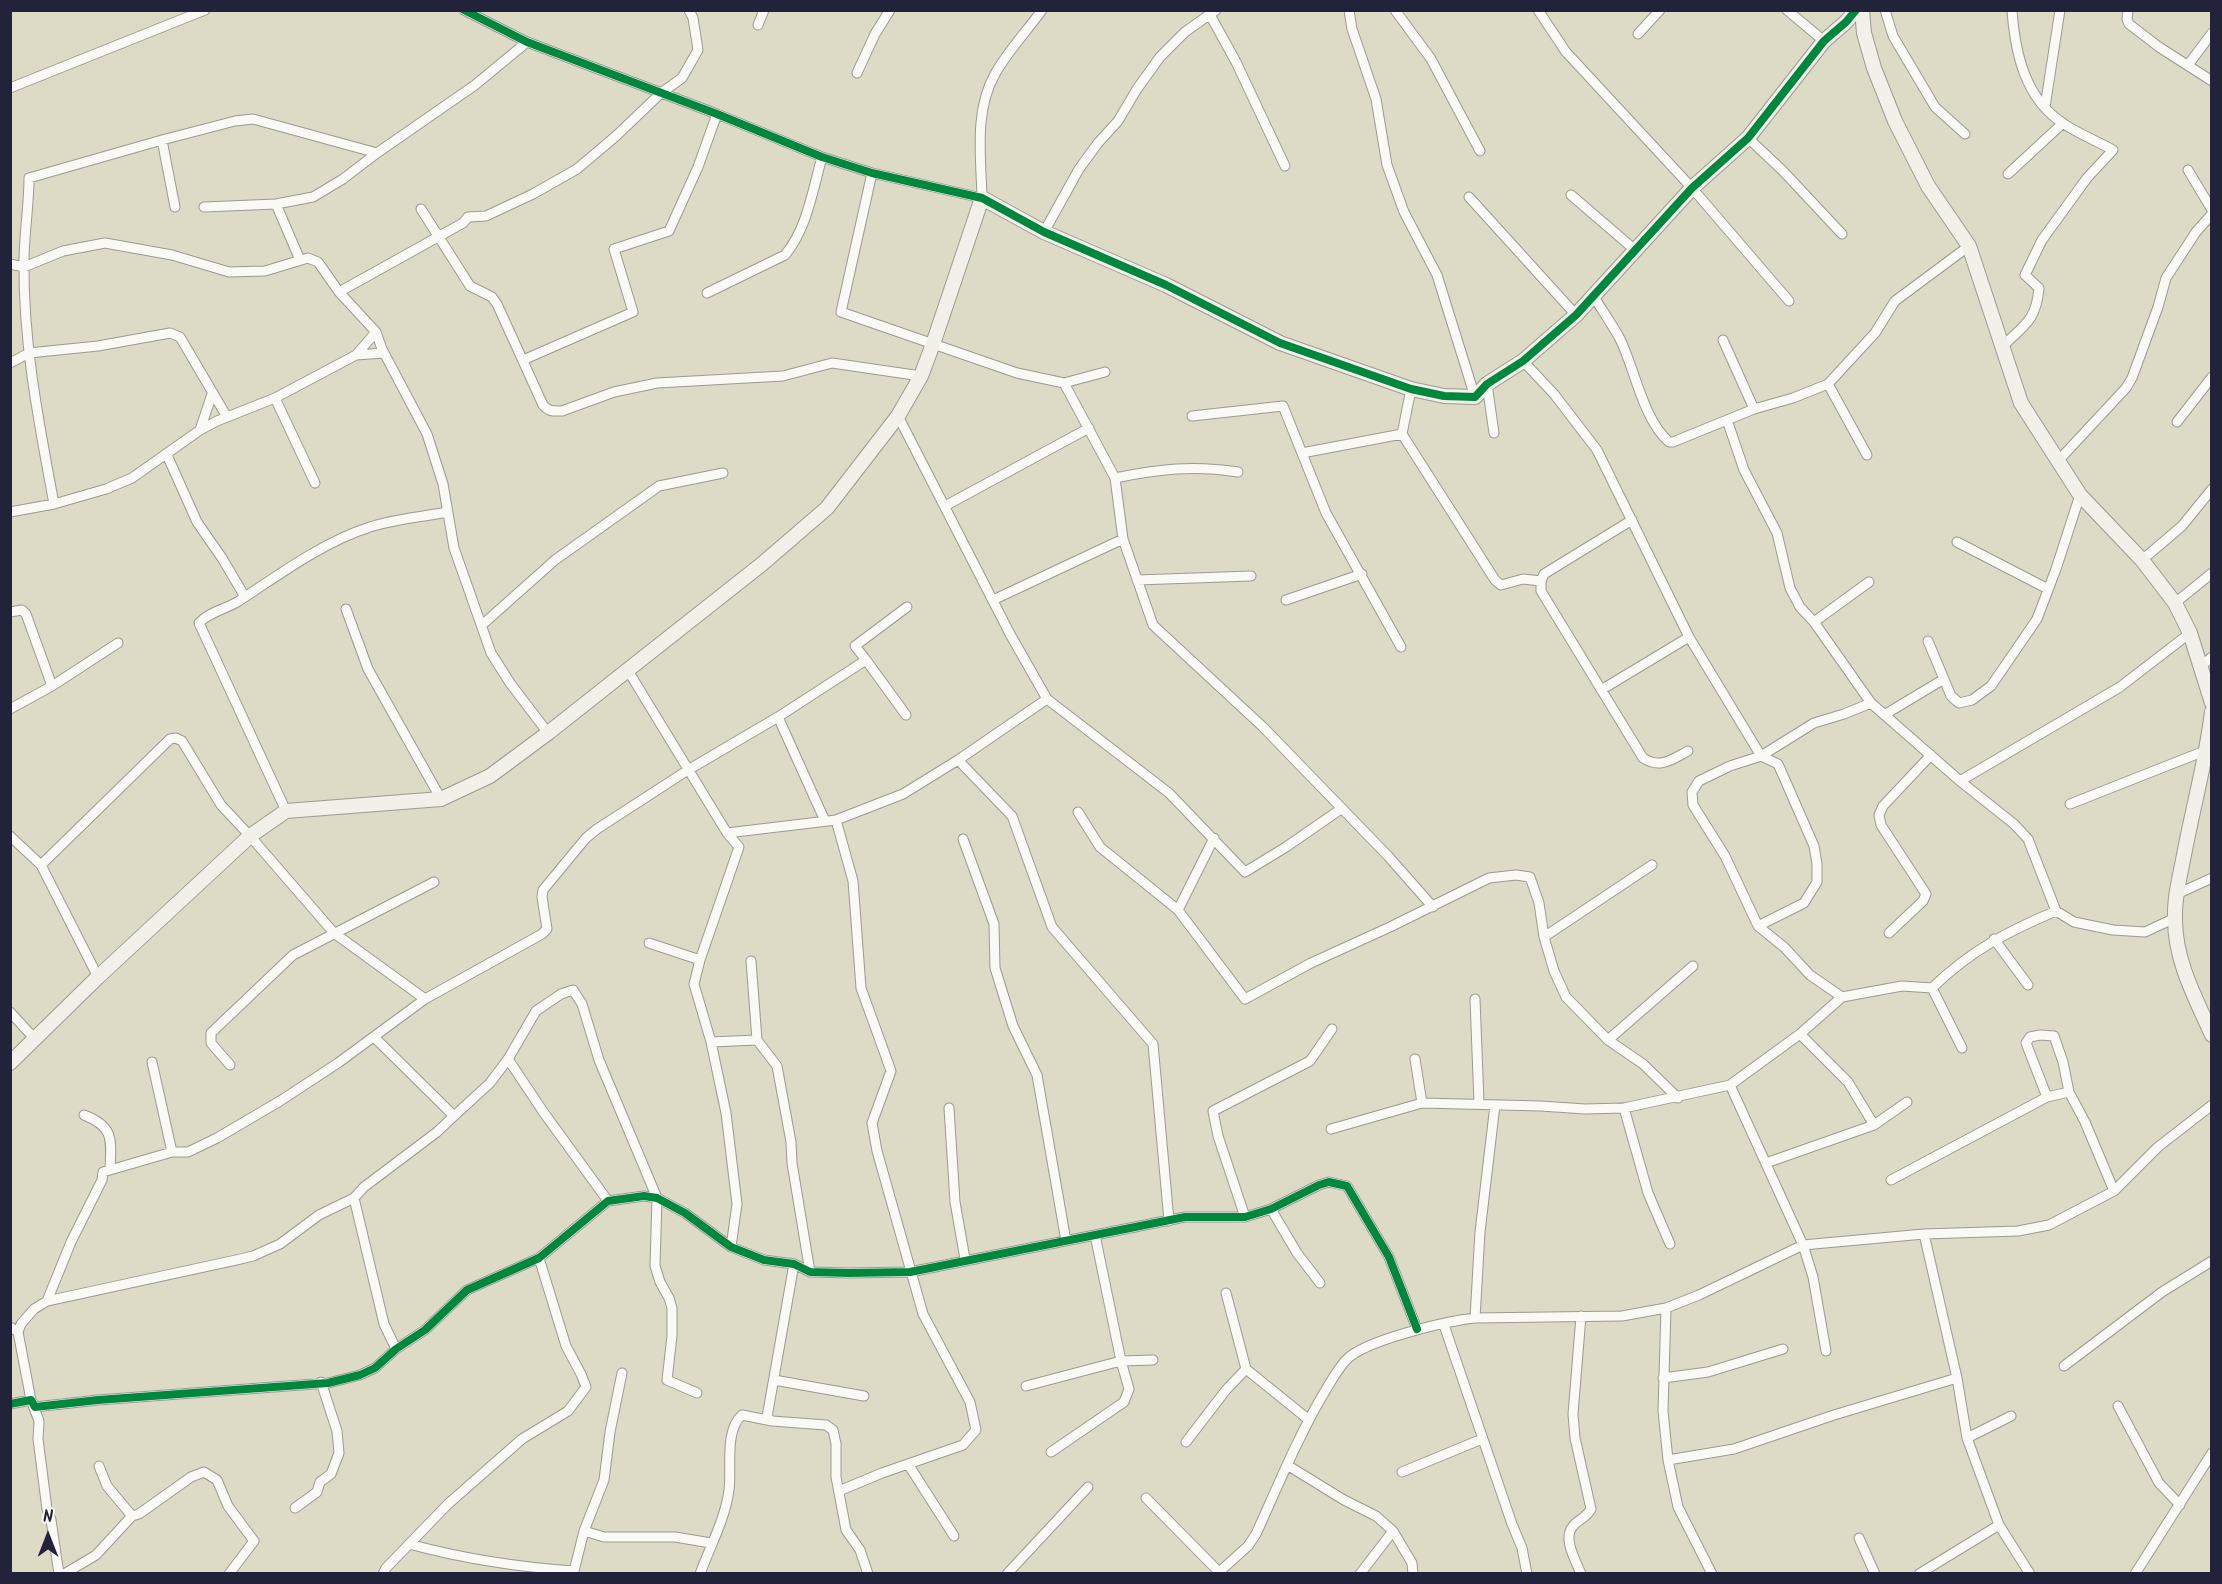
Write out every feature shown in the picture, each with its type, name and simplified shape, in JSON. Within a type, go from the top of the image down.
[{"type":"street","points":[[10,88],[205,10]]},
{"type":"street","points":[[464,10],[527,42],[717,114],[822,157],[872,173],[982,198],[1044,232],[1166,285],[1280,343],[1411,389],[1443,396],[1475,397],[1487,384],[1523,361],[1594,297],[1692,188],[1748,138],[1824,41],[1856,10]]},
{"type":"street","points":[[339,292],[463,223],[468,217],[486,216],[533,194],[577,168],[616,136],[661,93],[682,78],[698,50],[693,18],[689,10]]},
{"type":"street","points":[[758,25],[764,10]]},
{"type":"street","points":[[857,73],[875,34],[890,10]]},
{"type":"street","points":[[13,1056],[250,836],[286,811],[441,799],[489,776],[548,733],[762,564],[827,508],[898,416],[921,376],[982,198],[981,117],[986,95],[994,75],[1042,10]]},
{"type":"street","points":[[1348,10],[1352,29],[1376,99],[1387,165],[1404,212],[1437,274],[1475,397]]},
{"type":"street","points":[[1395,10],[1431,59],[1480,151]]},
{"type":"street","points":[[1538,10],[1566,52],[1692,188],[1789,301]]},
{"type":"street","points":[[1638,34],[1660,10]]},
{"type":"street","points":[[1787,10],[1824,41]]},
{"type":"street","points":[[1862,10],[1864,33],[1874,68],[1895,121],[1928,186],[1969,246],[2021,403],[2080,495],[2142,560],[2175,603],[2206,661],[2211,703]]},
{"type":"street","points":[[1885,10],[1893,36],[1935,107],[1965,134]]},
{"type":"street","points":[[2002,347],[2037,309],[2039,288],[2025,275],[2042,240],[2086,178],[2113,150],[2062,123],[2033,93],[2025,78],[2014,40],[2012,10]]},
{"type":"street","points":[[2045,107],[2060,10]]},
{"type":"street","points":[[2128,10],[2129,24],[2211,81]]},
{"type":"street","points":[[1044,232],[1079,169],[1098,143],[1119,121],[1137,89],[1160,57],[1185,32],[1212,12],[1285,166]]},
{"type":"street","points":[[2188,65],[2211,33]]},
{"type":"street","points":[[204,207],[276,204],[313,197],[343,179],[475,85],[527,42]]},
{"type":"street","points":[[523,360],[633,312],[614,249],[669,231],[698,167],[717,114]]},
{"type":"street","points":[[54,504],[31,378],[29,353],[24,267],[29,178],[162,140],[235,121],[253,119],[377,153]]},
{"type":"street","points":[[2008,174],[2062,123]]},
{"type":"street","points":[[1748,138],[1783,171],[1842,234]]},
{"type":"street","points":[[162,140],[175,207]]},
{"type":"street","points":[[707,293],[785,255],[793,245],[809,204],[822,157]]},
{"type":"street","points":[[2188,170],[2211,210]]},
{"type":"street","points":[[872,173],[841,312],[1017,373],[1064,383],[1105,372]]},
{"type":"street","points":[[1571,195],[1635,250]]},
{"type":"street","points":[[1469,197],[1576,315]]},
{"type":"street","points":[[276,204],[300,261]]},
{"type":"street","points":[[421,209],[470,286],[492,297],[497,304],[543,405],[547,409],[562,411],[614,392],[657,383],[783,376],[832,363],[921,376]]},
{"type":"street","points":[[2058,461],[2126,388],[2132,378],[2158,307],[2166,278],[2196,232],[2211,214]]},
{"type":"street","points":[[10,264],[24,267],[63,251],[105,243],[178,256],[229,272],[265,271],[308,258],[318,262],[339,292],[376,332],[384,353],[427,434],[443,484],[454,548],[491,653],[510,683],[548,733]]},
{"type":"street","points":[[1594,297],[1619,337],[1648,410],[1664,437],[1669,442],[1673,442],[1754,409],[1828,384],[1875,333],[1895,301],[1969,246]]},
{"type":"street","points":[[10,512],[54,504],[106,489],[132,478],[200,430],[275,398],[356,354],[376,332]]},
{"type":"street","points":[[10,363],[29,353],[170,333],[180,337],[227,417]]},
{"type":"street","points":[[1724,340],[1754,409]]},
{"type":"street","points":[[356,354],[384,353]]},
{"type":"street","points":[[1523,361],[1554,394],[1597,450],[1689,637],[1761,756],[1778,764],[1814,846],[1817,882],[1804,903],[1758,926]]},
{"type":"street","points":[[2177,423],[2211,376]]},
{"type":"street","points":[[1064,383],[1115,478],[1123,539],[1153,625],[1263,727],[1388,856],[1433,907]]},
{"type":"street","points":[[1487,384],[1494,433]]},
{"type":"street","points":[[1828,384],[1867,455]]},
{"type":"street","points":[[1411,389],[1402,434],[1495,580],[1501,585],[1523,579],[1540,581]]},
{"type":"street","points":[[200,430],[212,394]]},
{"type":"street","points":[[275,398],[315,483]]},
{"type":"street","points":[[1192,416],[1283,406],[1326,513],[1401,646]]},
{"type":"street","points":[[898,416],[1047,699],[1169,793],[1245,872],[1286,848],[1341,809]]},
{"type":"street","points":[[1727,420],[1744,470],[1777,533],[1790,588],[1800,607],[1814,622],[1871,703],[1960,781],[2014,824],[2028,839],[2056,911],[2074,922],[2114,930],[2145,932],[2175,918]]},
{"type":"street","points":[[945,506],[1089,428]]},
{"type":"street","points":[[1302,453],[1402,434]]},
{"type":"street","points":[[167,455],[197,522],[245,597]]},
{"type":"street","points":[[1115,478],[1151,471],[1207,467],[1238,472]]},
{"type":"street","points":[[482,625],[555,560],[659,486],[723,473]]},
{"type":"street","points":[[2142,560],[2182,526],[2211,489]]},
{"type":"street","points":[[1928,641],[1951,696],[1959,703],[1972,700],[1991,686],[2037,619],[2080,495]]},
{"type":"street","points":[[286,811],[199,623],[204,617],[245,597],[278,574],[362,530],[381,524],[447,512]]},
{"type":"street","points":[[1632,520],[1544,574],[1540,581],[1541,591],[1643,758],[1652,764],[1664,763],[1688,751]]},
{"type":"street","points":[[993,600],[1123,539]]},
{"type":"street","points":[[1957,542],[2048,589]]},
{"type":"street","points":[[2175,603],[2211,573]]},
{"type":"street","points":[[1286,600],[1362,574]]},
{"type":"street","points":[[1137,580],[1251,576]]},
{"type":"street","points":[[1814,622],[1869,582]]},
{"type":"street","points":[[906,715],[855,646],[908,607]]},
{"type":"street","points":[[346,609],[368,669],[441,799]]},
{"type":"street","points":[[10,612],[22,610],[26,614],[52,686]]},
{"type":"street","points":[[1960,781],[2120,687],[2190,633]]},
{"type":"street","points":[[1601,690],[1689,637]]},
{"type":"street","points":[[10,709],[52,686],[118,643]]},
{"type":"street","points":[[46,1301],[71,1242],[102,1180],[103,1172],[172,1152],[188,1152],[216,1138],[280,1101],[425,999],[542,934],[547,929],[543,890],[586,838],[630,806],[778,717],[866,660]]},
{"type":"street","points":[[627,669],[727,833],[739,847],[694,984],[711,1041],[726,1113],[737,1203],[731,1247]]},
{"type":"street","points":[[1884,715],[1944,679]]},
{"type":"street","points":[[727,833],[836,820],[903,794],[958,760],[1047,699]]},
{"type":"street","points":[[1842,997],[1810,975],[1785,948],[1758,926],[1725,856],[1693,805],[1692,792],[1699,781],[1730,766],[1761,756],[1814,723],[1871,703]]},
{"type":"street","points":[[2211,712],[2207,750],[2177,894],[2175,918],[2179,952],[2186,978],[2211,1035]]},
{"type":"street","points":[[778,717],[825,821]]},
{"type":"street","points":[[41,866],[170,739],[176,738],[182,741],[221,805],[334,933],[425,999]]},
{"type":"street","points":[[2070,804],[2207,750]]},
{"type":"street","points":[[1889,933],[1923,901],[1926,894],[1881,825],[1879,815],[1883,806],[1930,755]]},
{"type":"street","points":[[958,760],[1012,816],[1052,927],[1153,1044],[1169,1221]]},
{"type":"street","points":[[1078,812],[1100,848],[1178,910],[1245,999],[1311,963],[1433,907],[1489,878],[1516,875],[1530,877],[1539,903],[1544,937],[1554,971],[1566,997],[1608,1040],[1643,1064],[1678,1098]]},
{"type":"street","points":[[836,820],[853,881],[861,988],[891,1071],[872,1123],[923,1314],[970,1401],[976,1430],[963,1445],[839,1491]]},
{"type":"street","points":[[10,836],[41,866],[98,977]]},
{"type":"street","points":[[1178,910],[1214,838]]},
{"type":"street","points":[[963,839],[994,924],[995,968],[1013,1026],[1037,1075],[1066,1241]]},
{"type":"street","points":[[1544,937],[1652,866]]},
{"type":"street","points":[[2177,894],[2211,878]]},
{"type":"street","points":[[230,1065],[211,1043],[211,1034],[292,955],[434,882]]},
{"type":"street","points":[[1331,1129],[1422,1103],[1479,1103],[1585,1109],[1624,1108],[1730,1085],[1800,1034],[1842,997],[1902,986],[1932,988],[1955,966],[1994,939],[2056,911]]},
{"type":"street","points":[[1994,939],[2028,985]]},
{"type":"street","points":[[649,943],[700,960]]},
{"type":"street","points":[[751,961],[757,1040],[777,1066],[791,1142],[792,1162],[810,1272]]},
{"type":"street","points":[[1608,1040],[1693,966]]},
{"type":"street","points":[[1932,988],[1962,1048]]},
{"type":"street","points":[[59,1574],[51,1520],[47,1509],[38,1438],[39,1421],[31,1400],[14,1330],[34,1309],[46,1301],[253,1256],[280,1244],[325,1211],[354,1198],[364,1187],[454,1116],[489,1083],[508,1059],[536,1011],[561,994],[573,990],[582,1004],[599,1060],[657,1198],[655,1266],[672,1308],[672,1336],[667,1380],[697,1393]]},
{"type":"street","points":[[1475,999],[1479,1103]]},
{"type":"street","points":[[10,1012],[34,1038]]},
{"type":"street","points":[[1245,1217],[1218,1136],[1213,1111],[1310,1061],[1332,1029]]},
{"type":"street","points":[[1800,1034],[1848,1082],[1874,1125]]},
{"type":"street","points":[[2047,1096],[2028,1050],[2026,1043],[2030,1037],[2054,1036],[2065,1070],[2069,1092],[2085,1122],[2114,1191]]},
{"type":"street","points":[[374,1037],[454,1116]]},
{"type":"street","points":[[711,1041],[757,1040]]},
{"type":"street","points":[[508,1059],[608,1202]]},
{"type":"street","points":[[1415,1059],[1422,1103]]},
{"type":"street","points":[[152,1062],[172,1152]]},
{"type":"street","points":[[1730,1085],[1803,1245],[1813,1276],[1826,1351]]},
{"type":"street","points":[[1891,1180],[2047,1096],[2069,1092]]},
{"type":"street","points":[[1766,1163],[1874,1125],[1907,1102]]},
{"type":"street","points":[[1475,1318],[1480,1232],[1495,1105]]},
{"type":"street","points":[[1146,1498],[1218,1573],[1248,1546],[1256,1534],[1309,1420],[1337,1372],[1356,1352],[1417,1329],[1444,1325],[1452,1320],[1622,1316],[1666,1308],[1700,1295],[1803,1245],[1924,1234],[2018,1231],[2049,1225],[2114,1191],[2158,1147],[2211,1105]]},
{"type":"street","points":[[949,1108],[955,1202],[965,1259]]},
{"type":"street","points":[[1624,1108],[1648,1193],[1670,1244]]},
{"type":"street","points":[[84,1114],[99,1121],[107,1128],[111,1142],[110,1170]]},
{"type":"street","points":[[31,1400],[35,1407],[328,1383],[360,1375],[375,1368],[396,1349],[425,1330],[467,1290],[539,1258],[608,1202],[644,1196],[657,1198],[685,1213],[731,1247],[764,1260],[794,1264],[810,1272],[910,1272],[965,1259],[1185,1217],[1245,1217],[1271,1209],[1329,1182],[1347,1186],[1389,1257],[1417,1329]]},
{"type":"street","points":[[354,1198],[384,1324],[396,1349]]},
{"type":"street","points":[[1271,1209],[1297,1253],[1320,1283]]},
{"type":"street","points":[[1924,1234],[1957,1378],[1967,1438],[1999,1525],[2030,1574]]},
{"type":"street","points":[[1051,1452],[1124,1402],[1129,1389],[1095,1235]]},
{"type":"street","points":[[382,1574],[448,1504],[522,1439],[568,1411],[586,1387],[566,1346],[539,1258]]},
{"type":"street","points":[[2064,1366],[2162,1292],[2211,1261]]},
{"type":"street","points":[[772,1421],[767,1418],[767,1413],[794,1264]]},
{"type":"street","points":[[1226,1293],[1246,1369],[1309,1420]]},
{"type":"street","points":[[1666,1308],[1663,1411],[1668,1460],[1678,1507],[1712,1574]]},
{"type":"street","points":[[1581,1316],[1573,1414],[1575,1438],[1591,1509],[1569,1533],[1570,1545],[1581,1574]]},
{"type":"street","points":[[1444,1325],[1522,1548],[1527,1574]]},
{"type":"street","points":[[1663,1377],[1708,1372],[1783,1349]]},
{"type":"street","points":[[1026,1386],[1121,1361],[1153,1360]]},
{"type":"street","points":[[1186,1442],[1226,1390],[1246,1369]]},
{"type":"street","points":[[409,1544],[456,1557],[574,1571],[584,1531],[604,1480],[610,1432],[622,1373]]},
{"type":"street","points":[[1668,1460],[1734,1449],[1834,1415],[1957,1378]]},
{"type":"street","points":[[774,1380],[864,1396]]},
{"type":"street","points":[[295,1508],[317,1492],[320,1482],[331,1474],[339,1453],[337,1431],[321,1382]]},
{"type":"street","points":[[10,1404],[31,1400]]},
{"type":"street","points":[[2118,1406],[2159,1483],[2180,1505]]},
{"type":"street","points":[[700,1574],[722,1521],[729,1489],[729,1454],[736,1420],[742,1415],[772,1421],[826,1425],[833,1430],[836,1444],[836,1477],[846,1530],[860,1550],[868,1574]]},
{"type":"street","points":[[1967,1438],[2012,1416]]},
{"type":"street","points":[[1402,1472],[1482,1439]]},
{"type":"street","points":[[2135,1574],[2211,1453]]},
{"type":"street","points":[[908,1464],[954,1536]]},
{"type":"street","points":[[1287,1465],[1344,1500],[1376,1516],[1393,1532],[1412,1563],[1413,1574]]},
{"type":"street","points":[[99,1466],[107,1486],[132,1516]]},
{"type":"street","points":[[64,1574],[96,1556],[132,1516],[139,1514],[191,1477],[204,1472],[217,1480],[228,1506],[254,1541],[229,1574]]},
{"type":"street","points":[[1007,1574],[1088,1486]]},
{"type":"street","points":[[1919,1574],[1999,1525]]},
{"type":"street","points":[[584,1531],[604,1537],[675,1537],[711,1543]]},
{"type":"street","points":[[1360,1574],[1393,1532]]},
{"type":"street","points":[[1859,1538],[1875,1574]]},
{"type":"street","points":[[489,1574],[490,1562]]},
{"type":"cycle path","points":[[464,10],[527,42],[717,114],[822,157],[872,173],[982,198],[1044,232],[1166,285],[1280,343],[1411,389],[1444,396],[1475,397],[1487,384],[1523,361],[1576,315],[1692,188],[1748,138],[1824,41],[1856,10]]},
{"type":"cycle path","points":[[10,1404],[31,1400],[35,1407],[98,1400],[328,1383],[360,1375],[375,1368],[396,1349],[425,1330],[467,1290],[539,1258],[608,1201],[644,1196],[657,1198],[685,1213],[731,1247],[764,1260],[794,1264],[810,1272],[910,1272],[1185,1217],[1245,1217],[1271,1209],[1329,1182],[1347,1186],[1389,1257],[1417,1329]]}]
